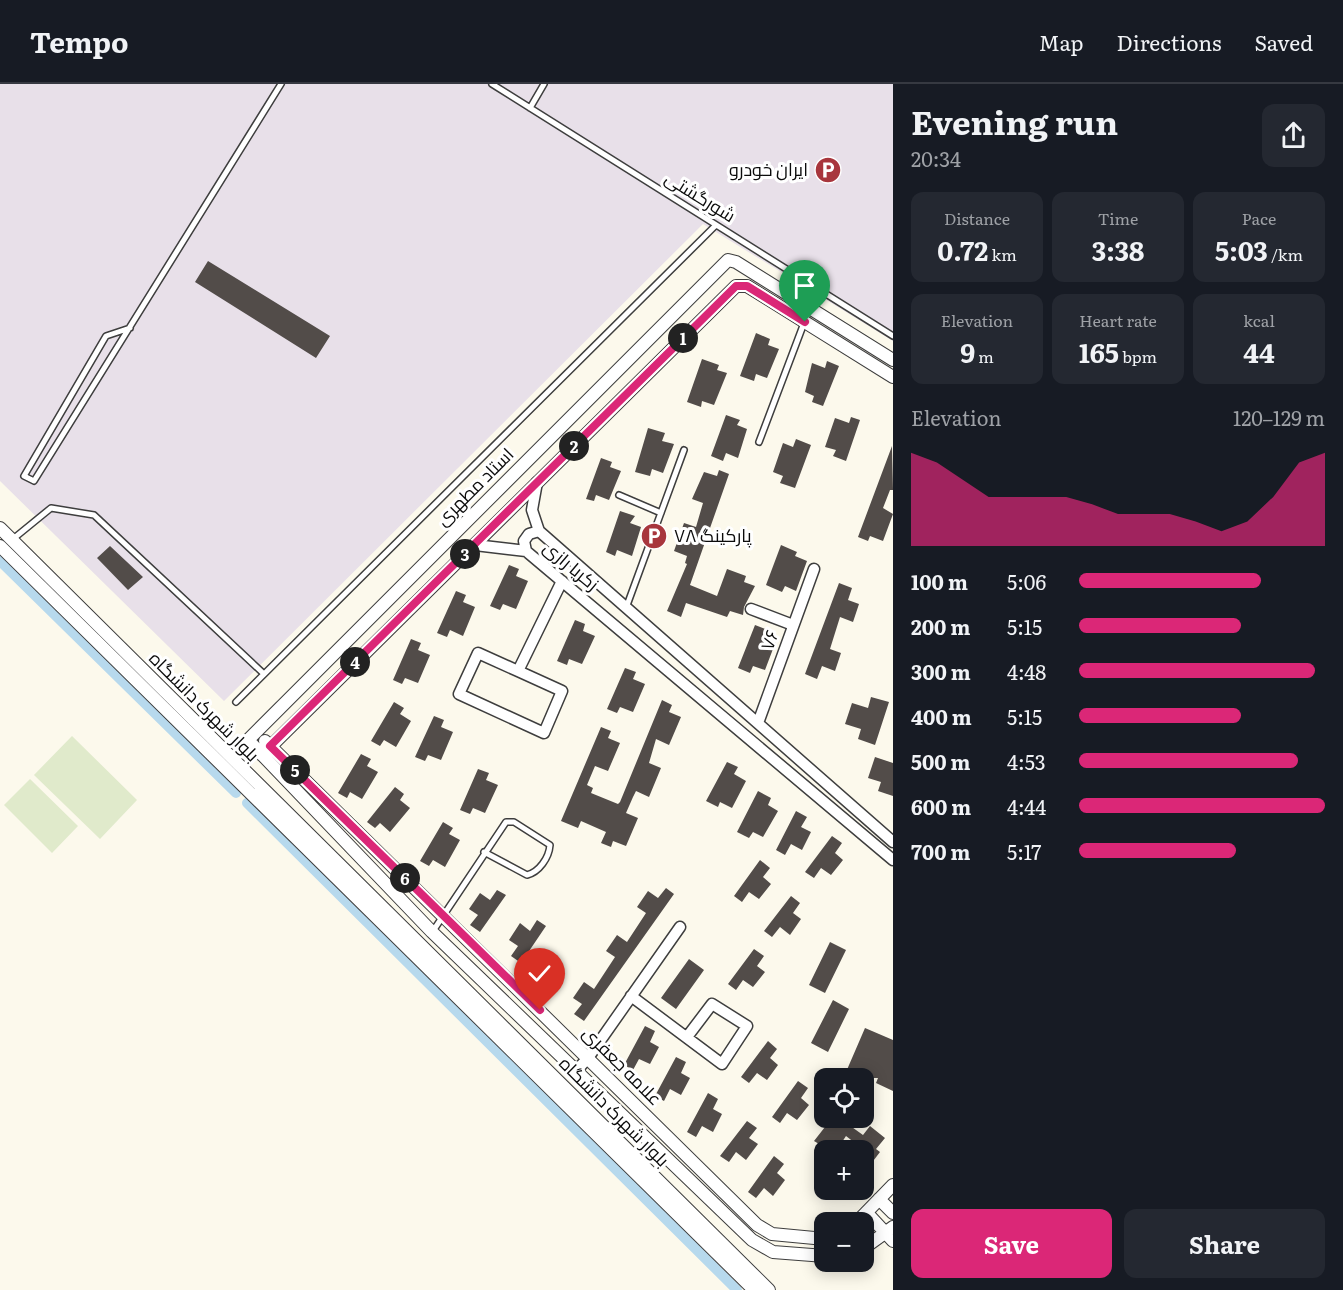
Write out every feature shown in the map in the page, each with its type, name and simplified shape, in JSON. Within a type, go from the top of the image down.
[{"type":"street","name":"استاد مطهری","points":[[252,736],[728,260],[736,262],[893,360]]},
{"type":"street","points":[[266,750],[736,286],[747,286],[893,377]]},
{"type":"street","points":[[537,483],[532,510],[539,531]]},
{"type":"street","name":"بلوار شهرک دانشگاه","points":[[0,528],[769,1290]]},
{"type":"street","name":"زکریا رازی","points":[[893,842],[539,531],[529,534],[524,541],[526,551],[893,860]]},
{"type":"street","points":[[475,545],[526,551]]},
{"type":"street","name":"بلوار شهرک دانشگاه","points":[[0,546],[754,1290]]},
{"type":"street","name":"۷۶","points":[[758,723],[814,569]]},
{"type":"street","points":[[518,671],[562,581]]},
{"type":"street","points":[[587,602],[601,585]]},
{"type":"street","points":[[751,609],[793,625]]},
{"type":"street","points":[[478,653],[518,671],[562,692],[544,733],[459,694],[478,653]]},
{"type":"street","points":[[729,720],[740,707]]},
{"type":"street","name":"علامه جعفری","points":[[252,736],[443,915],[757,1225],[772,1234],[814,1238]]},
{"type":"street","name":"علامه جعفری","points":[[266,750],[432,932],[574,1072],[752,1240],[773,1252],[814,1255]]},
{"type":"street","points":[[574,1072],[588,1058],[680,927]]},
{"type":"street","points":[[631,996],[722,1064],[747,1026],[712,1004],[687,1037]]},
{"type":"street","points":[[868,1212],[893,1185]]},
{"type":"street","points":[[879,1199],[893,1213]]},
{"type":"street","points":[[874,1219],[891,1234],[874,1243]]},
{"type":"lane","points":[[130,328],[106,336],[24,476],[34,481],[130,328],[281,84]]},
{"type":"lane","name":"شورگشتی","points":[[492,84],[893,336]]},
{"type":"lane","points":[[530,108],[544,84]]},
{"type":"lane","points":[[236,702],[716,225]]},
{"type":"lane","points":[[759,442],[805,322]]},
{"type":"lane","points":[[626,608],[684,450]]},
{"type":"lane","points":[[619,495],[661,513]]},
{"type":"lane","points":[[12,540],[51,508],[94,515],[264,674]]},
{"type":"lane","points":[[432,932],[484,852],[509,820],[550,846],[539,868],[527,875],[484,852]]},
{"type":"shaded area","points":[[0,84],[893,84],[893,341],[703,224],[224,701],[0,481]]},
{"type":"green space","points":[[72,736],[137,800],[100,839],[34,775]]},
{"type":"green space","points":[[30,779],[78,826],[52,853],[4,805]]},
{"type":"building","points":[[208,261],[330,336],[316,358],[195,282]]},
{"type":"building","points":[[756,333],[770,339],[768,345],[779,349],[767,378],[756,374],[754,381],[740,376]]},
{"type":"building","points":[[702,359],[719,365],[717,370],[727,373],[714,405],[702,401],[701,407],[687,402]]},
{"type":"building","points":[[827,361],[839,366],[823,406],[812,402],[814,396],[805,392],[812,363],[825,368]]},
{"type":"building","points":[[726,415],[740,420],[737,425],[747,429],[738,458],[726,453],[723,461],[711,456]]},
{"type":"building","points":[[851,417],[860,420],[846,461],[833,456],[836,450],[825,447],[835,418],[849,423]]},
{"type":"building","points":[[648,428],[665,433],[662,441],[674,444],[663,473],[652,469],[650,476],[635,472]]},
{"type":"building","points":[[796,439],[811,445],[795,488],[780,483],[783,476],[773,472],[783,443],[793,447]]},
{"type":"building","points":[[892,446],[893,490],[890,490],[883,508],[893,514],[883,541],[870,536],[868,541],[858,537]]},
{"type":"building","points":[[601,458],[612,462],[610,467],[621,471],[609,500],[596,495],[594,501],[586,499]]},
{"type":"building","points":[[719,470],[729,474],[690,585],[717,596],[727,569],[746,576],[744,582],[755,586],[744,607],[743,615],[730,611],[727,617],[686,603],[681,617],[667,611],[687,564],[685,563],[687,556],[674,551],[684,523],[696,527],[703,503],[692,499],[704,472],[717,476]]},
{"type":"building","points":[[620,511],[635,516],[630,523],[641,527],[632,556],[617,550],[615,556],[606,552]]},
{"type":"building","points":[[781,545],[797,552],[795,556],[807,561],[796,591],[785,586],[782,592],[766,585]]},
{"type":"building","points":[[110,546],[143,577],[128,590],[97,558]]},
{"type":"building","points":[[509,565],[519,569],[516,576],[528,581],[516,609],[503,604],[500,610],[490,606]]},
{"type":"building","points":[[839,583],[852,588],[848,600],[859,604],[853,622],[840,617],[830,649],[841,653],[835,671],[822,666],[817,679],[805,674]]},
{"type":"building","points":[[456,591],[466,595],[463,602],[475,607],[463,636],[450,630],[447,637],[437,633]]},
{"type":"building","points":[[575,620],[585,624],[583,631],[595,636],[582,664],[569,659],[567,665],[557,661]]},
{"type":"building","points":[[755,625],[768,630],[765,637],[776,641],[765,670],[753,666],[750,673],[738,668]]},
{"type":"building","points":[[411,639],[421,643],[418,650],[430,655],[418,683],[405,678],[402,684],[393,680]]},
{"type":"building","points":[[625,668],[636,672],[633,679],[645,684],[633,712],[620,707],[617,713],[607,709]]},
{"type":"building","points":[[871,697],[889,702],[875,745],[858,739],[861,729],[845,724],[852,703],[868,708]]},
{"type":"building","points":[[662,700],[672,705],[669,712],[681,717],[669,745],[656,739],[649,763],[661,768],[649,797],[636,791],[633,797],[626,813],[638,818],[626,846],[613,841],[611,847],[601,843],[606,832],[581,821],[578,828],[561,821],[601,727],[611,731],[608,738],[620,743],[608,771],[595,766],[587,785],[593,788],[591,793],[618,804],[620,802]]},
{"type":"building","points":[[394,702],[404,708],[400,714],[411,721],[396,747],[384,740],[380,746],[371,741]]},
{"type":"building","points":[[434,716],[444,720],[441,727],[453,732],[441,760],[428,755],[425,761],[415,757]]},
{"type":"building","points":[[361,754],[371,759],[367,766],[378,772],[362,799],[350,792],[347,798],[338,793]]},
{"type":"building","points":[[875,757],[893,763],[893,796],[878,791],[881,782],[868,778]]},
{"type":"building","points":[[727,762],[738,767],[734,774],[746,781],[732,808],[720,802],[718,807],[706,801]]},
{"type":"building","points":[[478,769],[489,773],[486,780],[498,785],[485,813],[473,808],[470,814],[460,810]]},
{"type":"building","points":[[395,787],[404,794],[400,800],[410,808],[390,832],[380,823],[375,828],[367,822]]},
{"type":"building","points":[[758,791],[771,798],[768,805],[778,811],[763,837],[753,832],[749,838],[737,832]]},
{"type":"building","points":[[796,811],[807,817],[801,827],[811,832],[802,850],[791,844],[785,855],[776,850]]},
{"type":"building","points":[[443,822],[453,828],[449,834],[460,840],[445,867],[433,860],[429,866],[420,861]]},
{"type":"building","points":[[832,836],[842,843],[835,853],[843,860],[831,875],[821,868],[814,878],[805,872]]},
{"type":"building","points":[[760,860],[770,868],[763,877],[771,884],[759,899],[749,892],[742,902],[734,896]]},
{"type":"building","points":[[666,888],[674,894],[584,1021],[574,1014],[582,1004],[573,998],[584,982],[594,989],[615,957],[606,951],[617,935],[627,942],[646,913],[637,907],[648,891],[658,898]]},
{"type":"building","points":[[497,890],[506,895],[480,932],[470,925],[478,915],[469,909],[480,893],[490,900]]},
{"type":"building","points":[[791,896],[800,903],[793,913],[801,919],[790,935],[780,927],[772,937],[764,931]]},
{"type":"building","points":[[537,920],[546,926],[521,963],[511,956],[518,946],[509,940],[520,923],[530,931]]},
{"type":"building","points":[[830,942],[846,950],[825,993],[809,985]]},
{"type":"building","points":[[754,949],[764,956],[757,966],[765,972],[753,987],[743,980],[736,990],[728,984]]},
{"type":"building","points":[[689,959],[704,970],[676,1009],[661,998]]},
{"type":"building","points":[[833,1000],[849,1009],[828,1052],[811,1043]]},
{"type":"building","points":[[645,1026],[655,1031],[650,1042],[659,1047],[650,1064],[639,1059],[633,1070],[624,1065]]},
{"type":"building","points":[[865,1028],[893,1040],[893,1091],[876,1083],[878,1078],[874,1078],[874,1068],[848,1068]]},
{"type":"building","points":[[768,1041],[777,1049],[770,1058],[778,1065],[767,1080],[757,1073],[749,1083],[741,1077]]},
{"type":"building","points":[[676,1057],[686,1062],[681,1073],[690,1078],[681,1095],[670,1089],[664,1101],[655,1096]]},
{"type":"building","points":[[798,1081],[808,1088],[801,1098],[809,1105],[797,1120],[787,1113],[780,1123],[772,1117]]},
{"type":"building","points":[[708,1093],[718,1099],[713,1109],[722,1114],[713,1132],[702,1126],[696,1137],[687,1132]]},
{"type":"building","points":[[747,1121],[757,1128],[749,1138],[758,1144],[746,1160],[736,1152],[729,1162],[720,1156]]},
{"type":"building","points":[[824,1128],[853,1128],[863,1135],[868,1128],[872,1128],[885,1138],[876,1149],[880,1152],[874,1160],[874,1140],[851,1140],[846,1136],[843,1140],[815,1140]]},
{"type":"building","points":[[774,1156],[784,1164],[777,1173],[785,1180],[773,1196],[764,1188],[756,1198],[748,1192]]},
{"type":"waterway","points":[[0,561],[236,793]]},
{"type":"waterway","points":[[247,803],[737,1290]]},
{"type":"place","name":"ایران خودرو","points":[[828,170]]},
{"type":"place","name":"پارکینگ ۷۸","points":[[654,536]]},
{"type":"route","points":[[540,1010],[270,746],[736,286],[741,284],[747,286],[805,322]]}]
